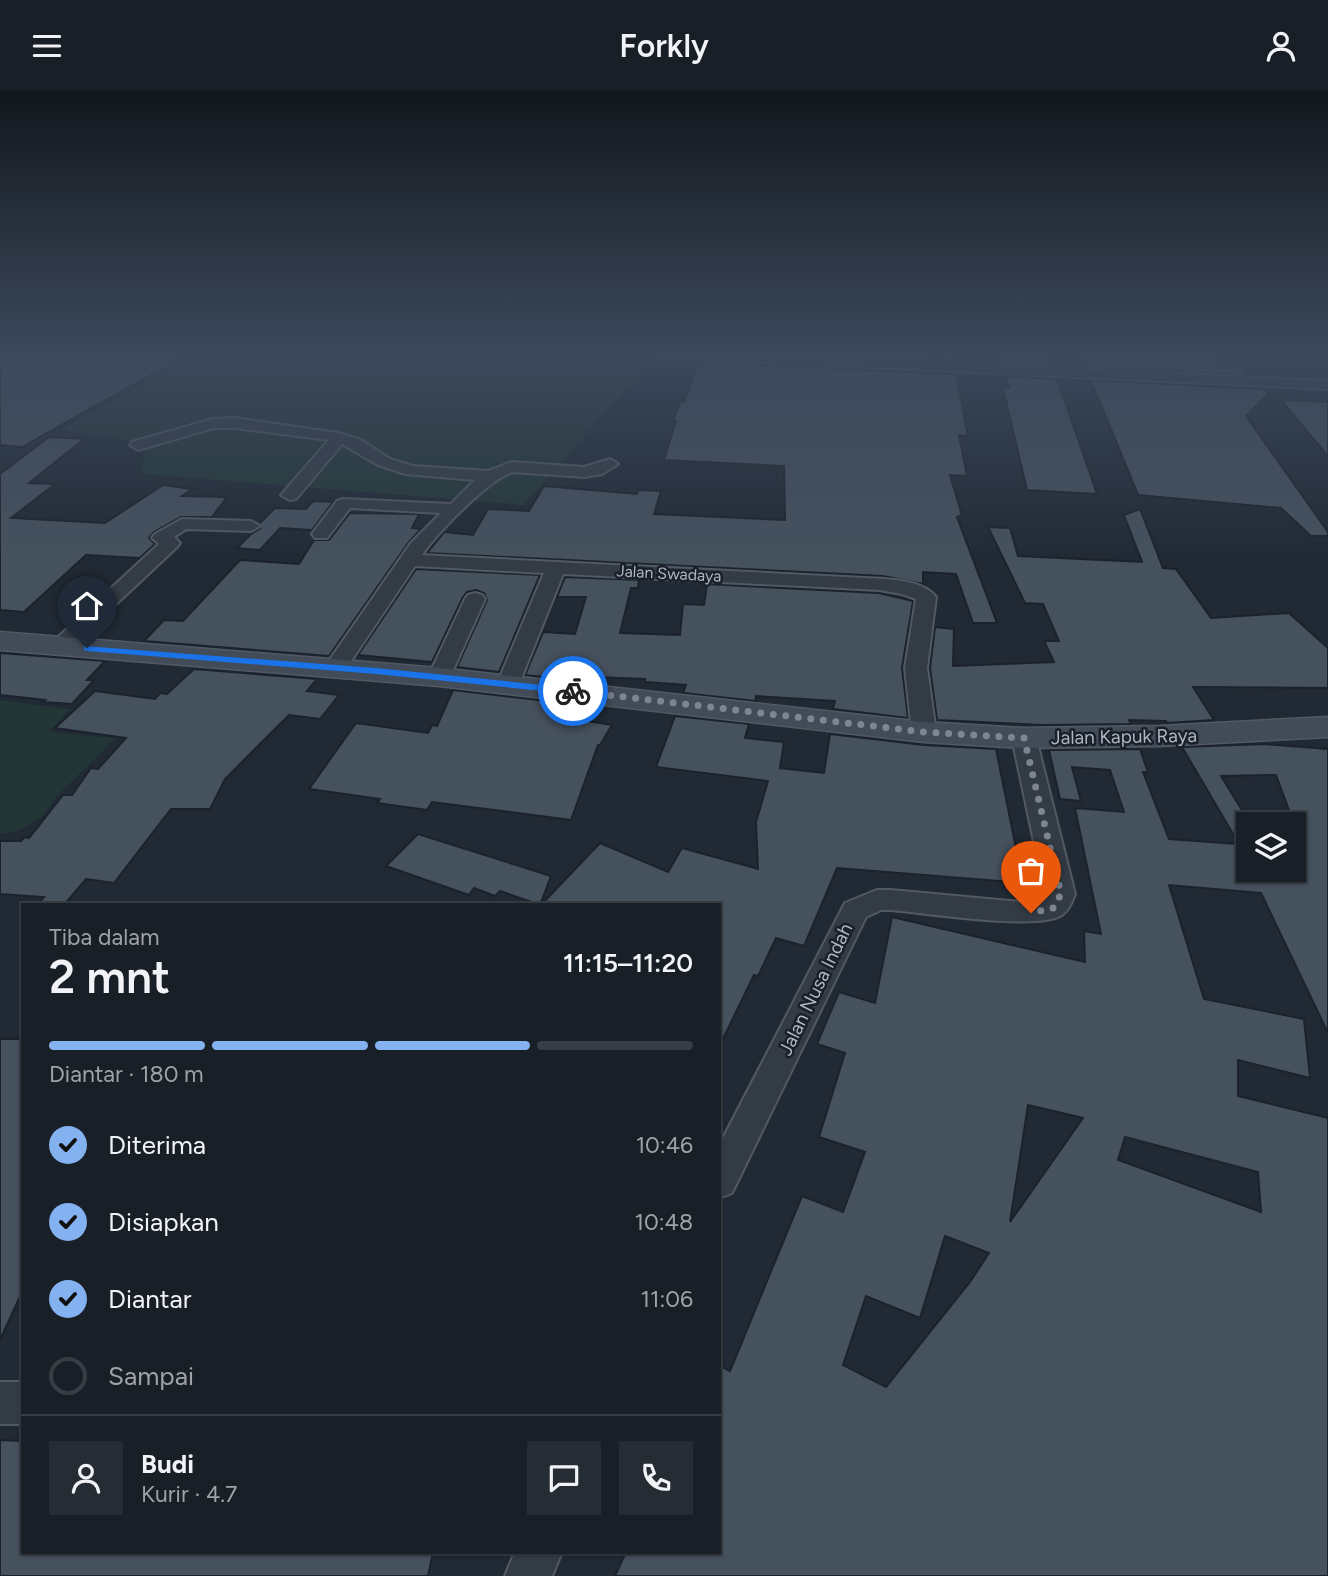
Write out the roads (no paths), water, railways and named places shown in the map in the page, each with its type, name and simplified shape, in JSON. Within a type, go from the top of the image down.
[{"type":"main road","name":"Jalan Kapuk Raya","points":[[0,641],[439,677],[924,732],[1024,738],[1160,737],[1328,727]]},
{"type":"street","points":[[138,445],[224,423],[339,438],[355,443],[384,461],[411,471],[490,476]]},
{"type":"street","points":[[290,495],[339,438]]},
{"type":"street","points":[[335,667],[418,547],[490,476],[512,467],[584,472],[596,471],[610,464]]},
{"type":"street","points":[[321,534],[343,505],[349,503],[454,509]]},
{"type":"street","points":[[60,646],[171,543],[161,538],[179,524],[251,526]]},
{"type":"street","name":"Jalan Swadaya","points":[[410,560],[472,565],[556,566],[885,586],[911,590],[926,597],[916,668],[924,732]]},
{"type":"street","points":[[508,684],[556,566]]},
{"type":"street","points":[[439,677],[475,599]]},
{"type":"street","name":"Jalan Nusa Indah","points":[[721,1178],[855,910],[864,904],[891,900],[1031,913],[1044,912],[1059,902],[1061,894],[1024,738]]},
{"type":"street","points":[[0,1403],[21,1403]]},
{"type":"street","points":[[528,1576],[538,1554]]}]
